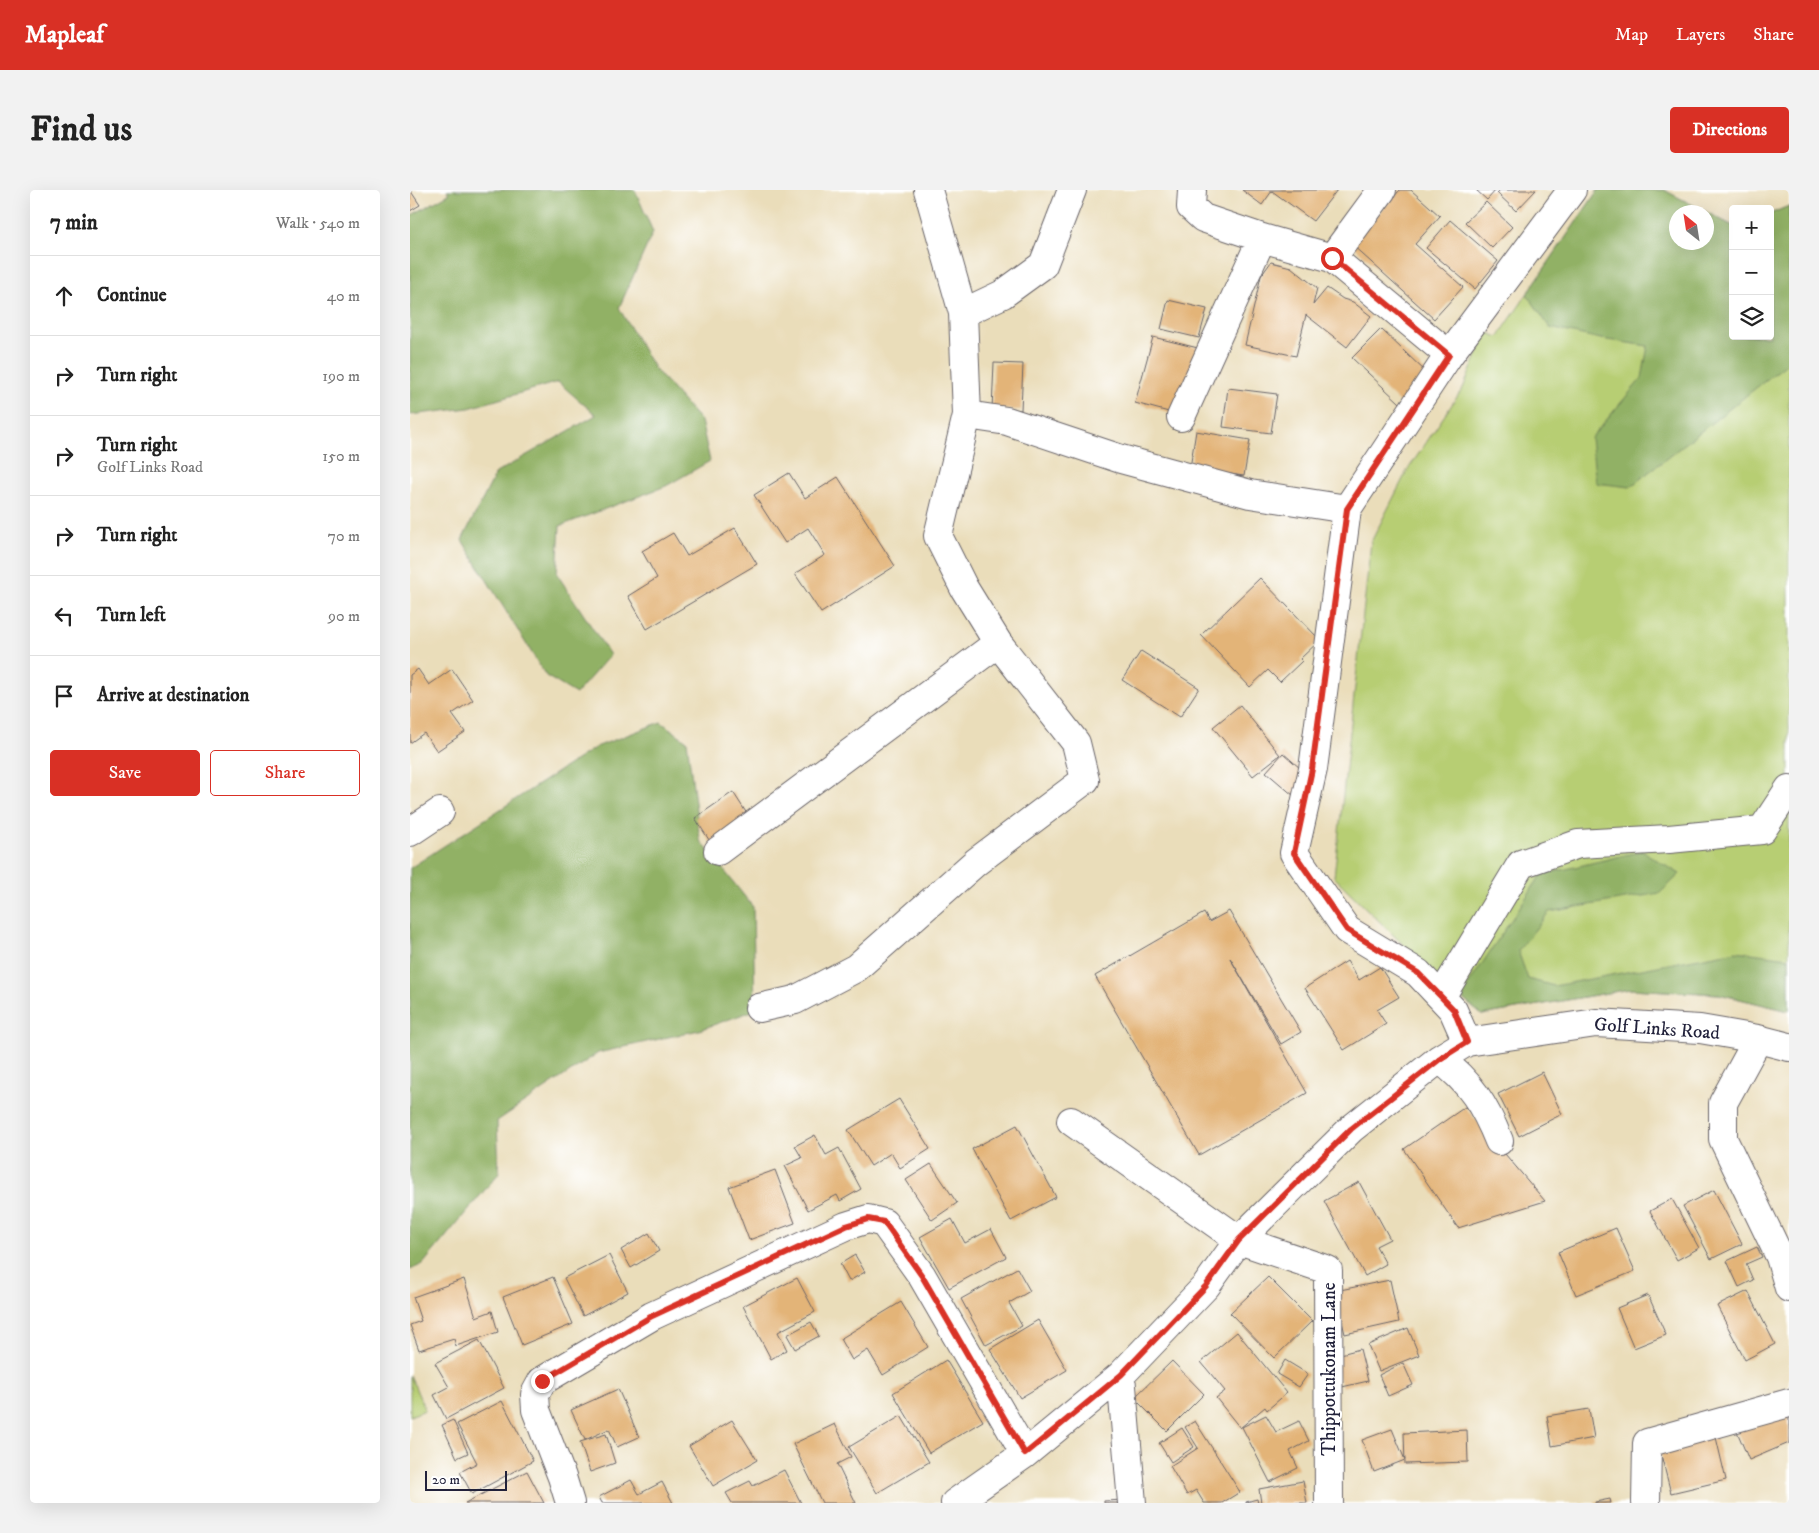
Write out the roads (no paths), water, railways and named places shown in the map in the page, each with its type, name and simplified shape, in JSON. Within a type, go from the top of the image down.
[{"type":"street","points":[[759,1008],[795,1000],[856,968],[976,862],[1084,780],[1076,743],[998,643],[964,588],[938,536],[967,415],[964,312],[928,190]]},
{"type":"street","points":[[964,312],[1003,294],[1043,265],[1072,190]]},
{"type":"street","points":[[1192,190],[1191,207],[1203,218],[1262,238],[1332,258],[1449,355]]},
{"type":"street","points":[[1332,258],[1382,190]]},
{"type":"street","points":[[1467,1042],[1454,1010],[1418,973],[1347,930],[1294,853],[1312,769],[1347,509],[1449,355],[1572,190]]},
{"type":"street","points":[[1181,417],[1262,238]]},
{"type":"street","points":[[967,415],[1007,421],[1121,460],[1250,494],[1347,509]]},
{"type":"street","points":[[718,851],[998,643]]},
{"type":"street","points":[[1441,998],[1521,864],[1578,844],[1669,839],[1762,830],[1789,789]]},
{"type":"street","points":[[410,832],[440,812]]},
{"type":"street","name":"Golf Links Road","points":[[956,1503],[1025,1454],[1121,1375],[1206,1286],[1239,1240],[1351,1129],[1440,1059],[1467,1042],[1596,1023],[1700,1029],[1758,1039],[1789,1047]]},
{"type":"street","points":[[1758,1039],[1723,1103],[1723,1139],[1780,1257],[1789,1288]]},
{"type":"street","points":[[1440,1059],[1456,1071],[1472,1088],[1489,1115],[1499,1141]]},
{"type":"street","points":[[1071,1121],[1239,1240]]},
{"type":"street","points":[[570,1503],[536,1410],[535,1394],[542,1381],[652,1316],[846,1226],[868,1219],[884,1222],[922,1276],[1025,1454]]},
{"type":"street","name":"Thippottukonam Lane","points":[[1239,1240],[1328,1270],[1330,1503]]},
{"type":"street","points":[[1121,1375],[1132,1503]]},
{"type":"street","points":[[1646,1503],[1647,1443],[1789,1403]]}]
